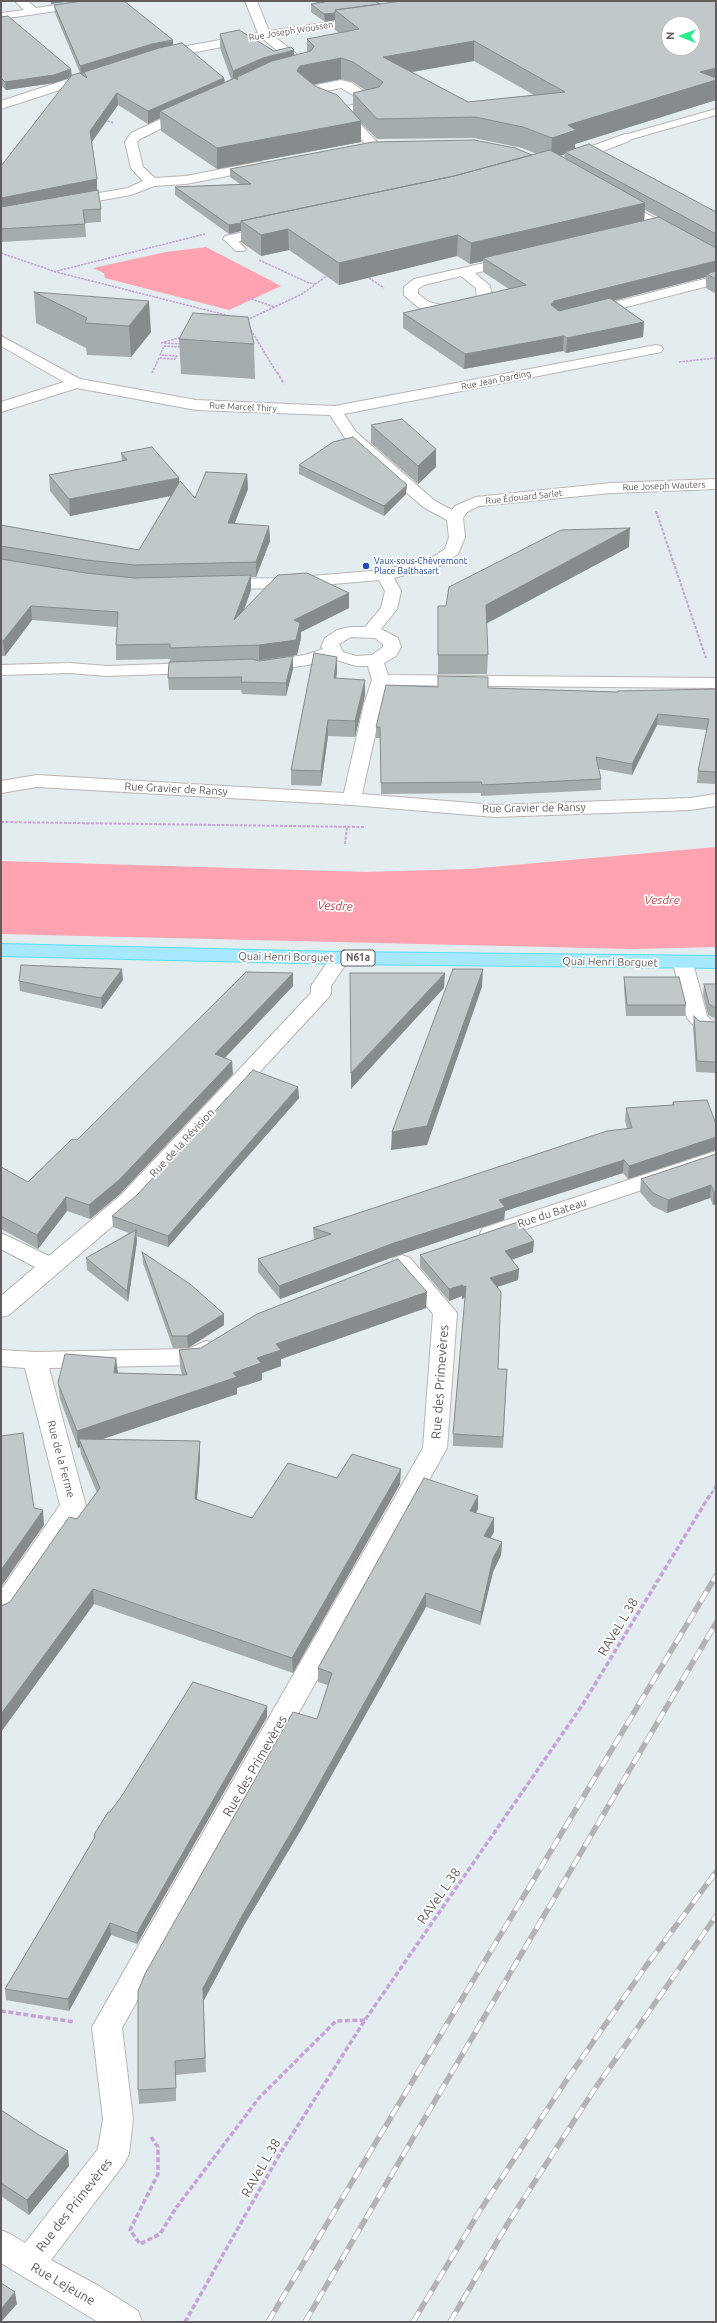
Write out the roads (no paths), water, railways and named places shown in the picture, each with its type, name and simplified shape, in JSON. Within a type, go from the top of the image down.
[{"type":"main road","name":"Quai Henri Borguet","points":[[1,950],[340,958],[684,963],[716,962]]},
{"type":"street","points":[[7,3],[20,1],[33,12]]},
{"type":"street","points":[[1,16],[105,1]]},
{"type":"street","points":[[251,1],[265,34],[307,67],[294,71]]},
{"type":"street","name":"Rue Joseph Woussen","points":[[150,58],[265,34],[375,19]]},
{"type":"street","points":[[1,105],[105,71]]},
{"type":"street","points":[[152,182],[137,168],[131,142],[135,136],[152,127],[200,106]]},
{"type":"street","points":[[342,111],[373,145]]},
{"type":"street","points":[[557,163],[625,138]]},
{"type":"street","points":[[357,148],[388,144]]},
{"type":"street","points":[[55,205],[131,191],[152,182],[186,180],[272,164]]},
{"type":"street","points":[[605,195],[658,226],[716,257]]},
{"type":"street","points":[[643,229],[658,226]]},
{"type":"street","points":[[230,239],[284,228]]},
{"type":"street","points":[[464,272],[483,286],[485,296],[482,301],[445,310],[424,305],[411,295],[412,286],[419,282],[524,258]]},
{"type":"street","name":"Rue Marcel Thiry","points":[[1,340],[76,384],[138,393],[196,405],[335,411]]},
{"type":"street","name":"Rue Jean Darding","points":[[335,411],[656,349]]},
{"type":"street","points":[[1,407],[76,384]]},
{"type":"street","points":[[207,585],[287,584],[384,575],[436,562],[452,551],[457,537],[455,518],[429,504],[350,435],[335,411]]},
{"type":"street","name":"Rue Joseph Wauters","points":[[611,488],[716,484]]},
{"type":"street","name":"Rue Édouard Sarlet","points":[[455,518],[461,509],[476,502],[611,488]]},
{"type":"street","points":[[370,632],[389,609],[393,591],[384,575]]},
{"type":"street","points":[[351,632],[370,632],[387,638],[392,642],[390,652],[376,660],[351,660],[337,656],[332,652],[330,647],[336,638],[351,632]]},
{"type":"street","points":[[256,667],[308,660],[332,652]]},
{"type":"street","points":[[352,799],[373,704],[381,680],[376,660]]},
{"type":"street","points":[[381,680],[715,683]]},
{"type":"street","name":"Rue Gravier de Ransy","points":[[1,787],[37,780],[352,799],[495,811],[690,804],[716,800]]},
{"type":"street","name":"Rue de la Révision","points":[[1,1309],[129,1200],[320,994],[322,986],[340,958]]},
{"type":"street","points":[[684,963],[697,1018],[705,1026],[716,1027]]},
{"type":"street","name":"Rue du Bateau","points":[[470,1240],[716,1158]]},
{"type":"street","points":[[1,1240],[51,1266]]},
{"type":"street","name":"Rue des Primevères","points":[[28,2264],[113,2154],[118,2119],[107,2027],[435,1448],[445,1313],[402,1263]]},
{"type":"street","points":[[1,1358],[35,1360],[193,1357],[224,1338]]},
{"type":"street","name":"Rue de la Ferme","points":[[1,1610],[73,1506],[35,1360]]},
{"type":"street","name":"Rue Lejeune","points":[[1,2244],[28,2264],[88,2297],[126,2322]]},
{"type":"lane","points":[[625,138],[716,112]]},
{"type":"lane","points":[[230,239],[240,249]]},
{"type":"lane","points":[[581,314],[716,280]]},
{"type":"lane","points":[[1,670],[70,668],[107,671],[206,668]]},
{"type":"water","points":[[206,247],[281,286],[229,310],[105,278],[104,273],[93,268],[166,252]]},
{"type":"water","name":"Vesdre","points":[[716,847],[716,947],[633,949],[1,934],[1,861],[366,872],[469,869]]},
{"type":"railway","points":[[268,2322],[716,1576]]},
{"type":"railway","points":[[305,2322],[716,1623]]},
{"type":"railway","points":[[413,2322],[481,2209],[568,2078],[646,1966],[716,1872]]},
{"type":"railway","points":[[450,2322],[508,2223],[594,2090],[716,1916]]},
{"type":"place","name":"Vaux-sous-Chèvremont Place Balthasart","points":[[366,566]]}]
